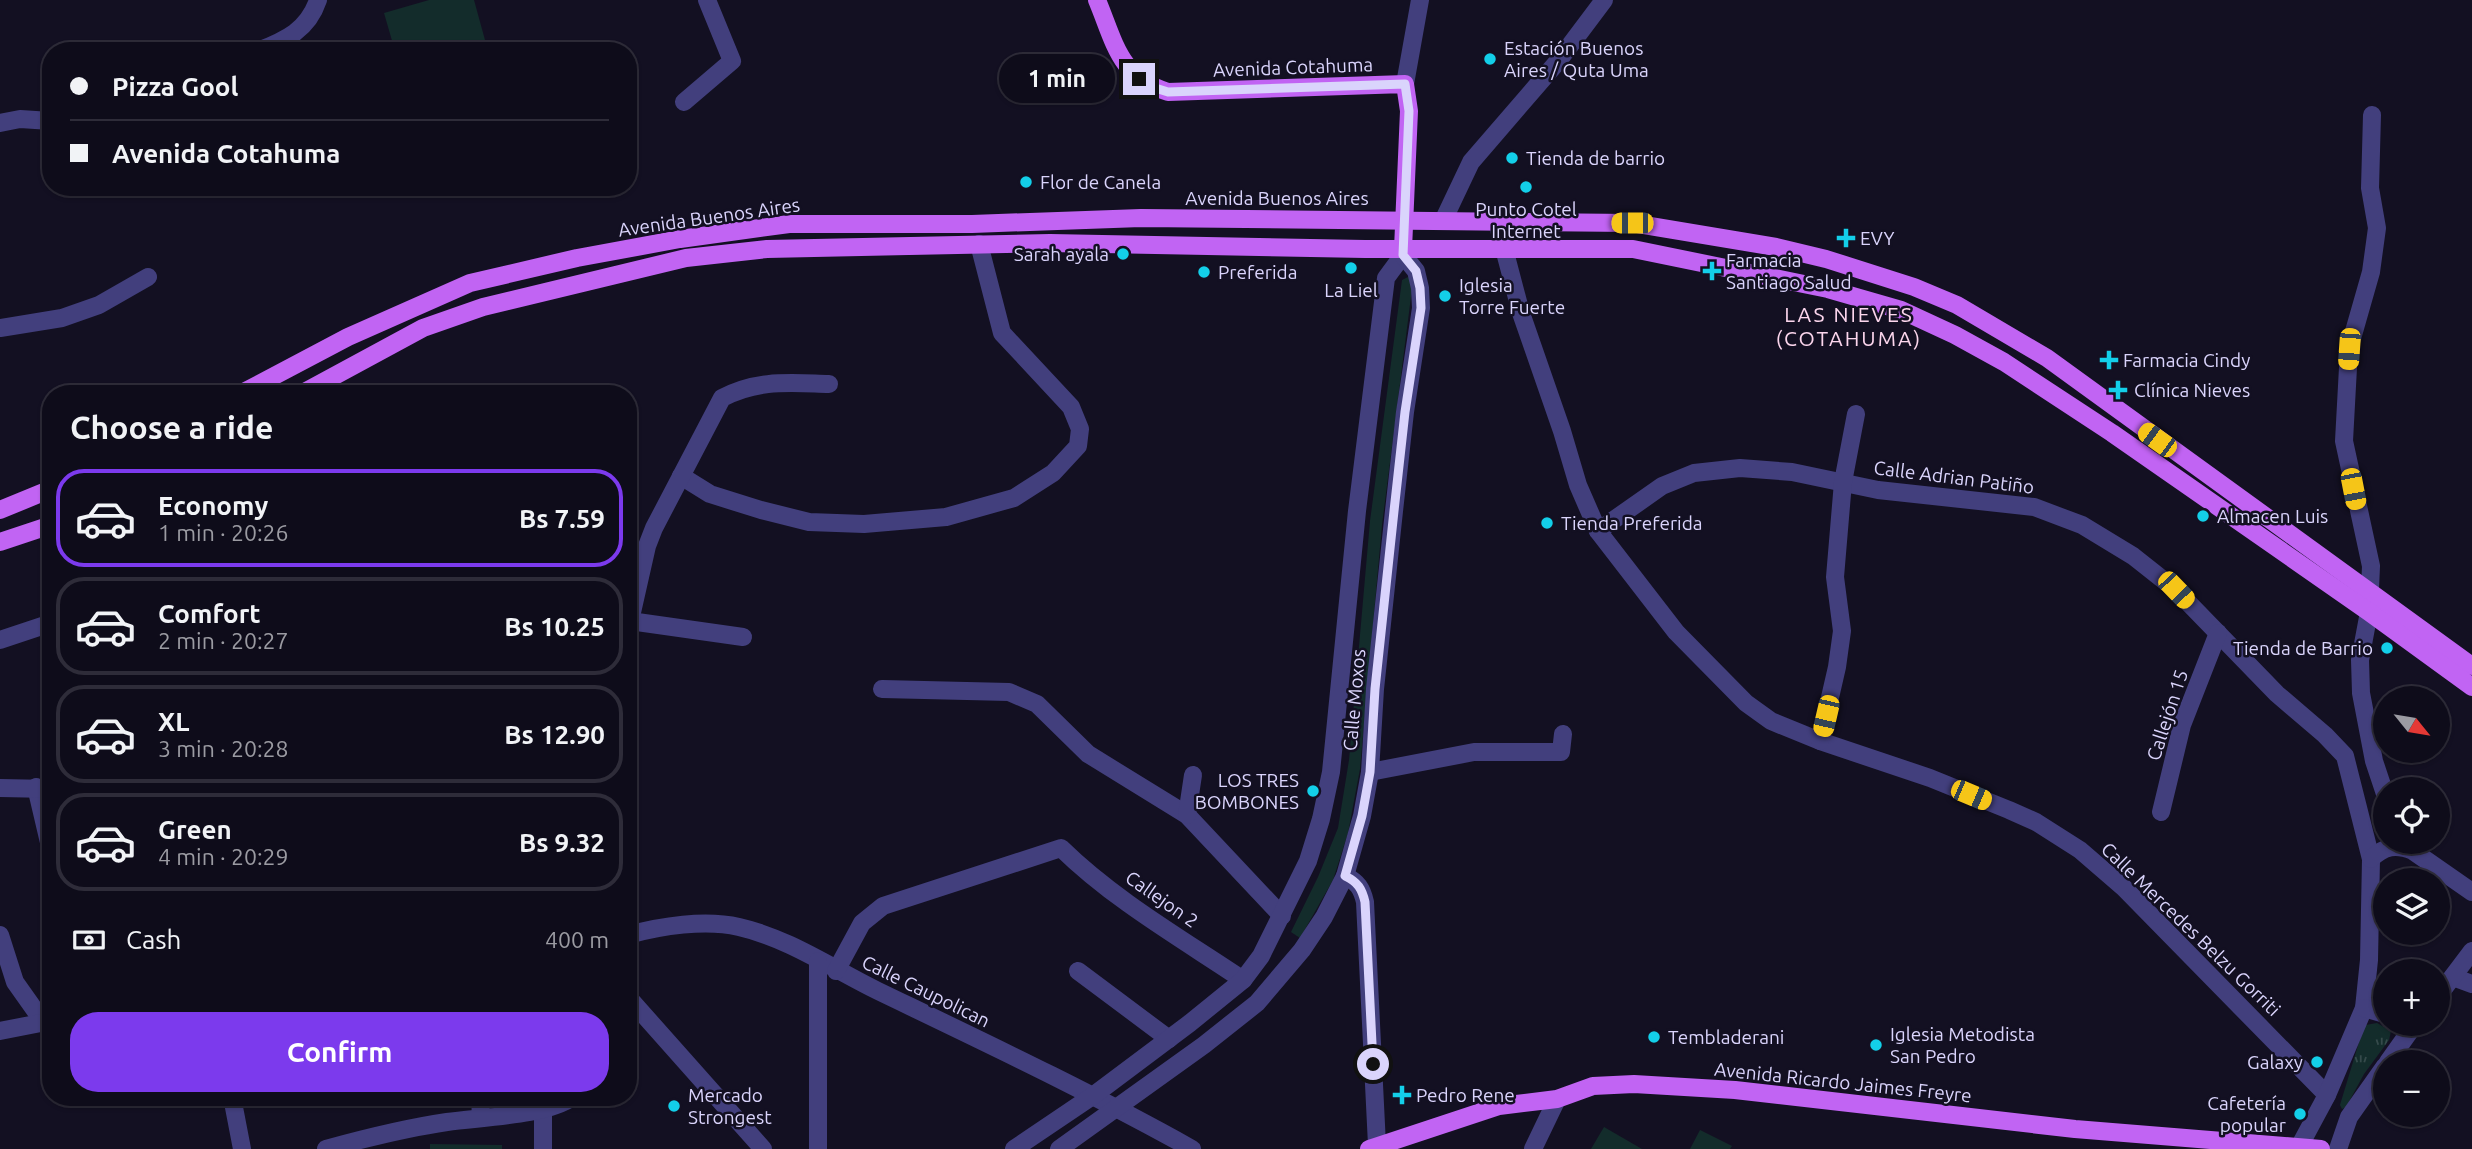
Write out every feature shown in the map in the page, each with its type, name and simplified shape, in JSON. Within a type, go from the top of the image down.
[{"type":"main road","name":"Avenida Cotahuma","points":[[1097,0],[1127,67],[1152,87],[1168,92],[1405,84]]},
{"type":"main road","points":[[1404,220],[1409,111],[1405,84]]},
{"type":"main road","name":"Avenida Buenos Aires","points":[[257,385],[348,337],[470,283],[577,258],[789,223],[972,224],[1141,218],[1632,223],[1789,250],[1914,286],[1957,305],[2047,358],[2472,666]]},
{"type":"main road","name":"Calle Moxos","points":[[1403,252],[1404,220]]},
{"type":"main road","name":"Avenida Buenos Aires","points":[[318,385],[423,328],[483,307],[686,258],[767,249],[1124,243],[1403,252],[1633,249],[1828,289],[1901,310],[1955,335],[2004,362],[2112,433],[2472,687]]},
{"type":"main road","points":[[0,510],[42,493]]},
{"type":"main road","points":[[0,542],[42,528]]},
{"type":"main road","name":"Avenida Ricardo Jaimes Freyre","points":[[1373,1147],[1499,1106],[1557,1099],[1593,1086],[1633,1084],[1722,1090],[2075,1129],[2321,1149]]},
{"type":"street","points":[[278,42],[294,35],[309,21],[318,0]]},
{"type":"street","points":[[684,102],[732,61],[707,0]]},
{"type":"street","points":[[1405,84],[1420,0]]},
{"type":"street","points":[[1443,221],[1471,162],[1559,60],[1604,0]]},
{"type":"street","points":[[2372,115],[2370,188],[2377,228],[2371,272],[2349,349],[2344,440],[2371,566],[2369,612],[2360,660],[2361,692],[2379,777]]},
{"type":"street","points":[[0,122],[20,119],[42,120]]},
{"type":"street","name":"Calle Mercedes Belzu Gorriti","points":[[1497,222],[1521,313],[1578,485],[1598,531],[1676,632],[1746,703],[1772,721],[2009,810],[2036,822],[2080,850],[2123,888],[2327,1095]]},
{"type":"street","points":[[681,476],[710,494],[773,513],[809,522],[864,524],[946,517],[1014,498],[1053,473],[1078,446],[1080,429],[1071,407],[1002,334],[979,244]]},
{"type":"street","name":"Calle Moxos","points":[[1014,1149],[1094,1096],[1243,981],[1261,956],[1308,861],[1331,772],[1359,499],[1386,278],[1403,252],[1416,271],[1421,308],[1392,525],[1375,689],[1370,772],[1362,816],[1345,876],[1324,917],[1302,950],[1257,1003],[1204,1045],[1059,1149]]},
{"type":"street","points":[[0,328],[62,318],[99,305],[148,277]]},
{"type":"street","points":[[637,590],[647,546],[662,510],[722,398],[741,388],[769,383],[829,384]]},
{"type":"street","points":[[1820,741],[1837,667],[1842,631],[1835,577],[1843,482],[1856,414]]},
{"type":"street","name":"Calle Adrian Patiño","points":[[1598,531],[1662,486],[1694,473],[1740,468],[1792,472],[1878,490],[2034,507],[2082,525],[2133,556],[2176,590],[2277,694],[2345,756],[2371,859]]},
{"type":"street","points":[[0,640],[42,626]]},
{"type":"street","points":[[637,627],[743,637]]},
{"type":"street","name":"Callejón 15","points":[[2161,812],[2182,725],[2218,633]]},
{"type":"street","points":[[882,689],[1009,692],[1037,704],[1088,754],[1187,815],[1282,916]]},
{"type":"street","points":[[1370,772],[1474,752],[1561,752],[1563,734]]},
{"type":"street","points":[[1187,815],[1193,775]]},
{"type":"street","points":[[0,788],[42,788]]},
{"type":"street","name":"Callejon 2","points":[[836,971],[862,923],[883,906],[1061,848],[1119,895],[1243,981]]},
{"type":"street","points":[[2298,1149],[2327,1095],[2364,1008],[2370,960],[2371,859],[2377,854]]},
{"type":"street","points":[[2421,854],[2472,892]]},
{"type":"street","points":[[1345,876],[1354,880],[1362,890],[1365,902],[1373,1147]]},
{"type":"street","name":"Calle Caupolican","points":[[637,934],[721,923],[782,940],[836,971],[1117,1107],[1192,1149]]},
{"type":"street","points":[[0,934],[8,981],[42,1017]]},
{"type":"street","points":[[2450,981],[2472,951]]},
{"type":"street","points":[[818,961],[818,1149]]},
{"type":"street","points":[[1078,971],[1169,1039]]},
{"type":"street","points":[[2453,977],[2472,984]]},
{"type":"street","points":[[637,1007],[763,1149]]},
{"type":"street","points":[[2364,1008],[2373,1011]]},
{"type":"street","points":[[0,1031],[42,1023]]},
{"type":"street","points":[[2338,1149],[2349,1116],[2373,1083]]},
{"type":"street","points":[[1533,1149],[1557,1099]]},
{"type":"street","points":[[234,1106],[242,1149]]},
{"type":"street","points":[[480,1106],[481,1118]]},
{"type":"street","points":[[326,1149],[376,1142],[481,1118],[552,1106]]},
{"type":"street","points":[[543,1109],[543,1149]]},
{"type":"green space","points":[[429,0],[474,0],[486,42],[392,42],[384,13]]},
{"type":"green space","points":[[1408,277],[1413,281],[1382,525],[1360,769],[1348,833],[1333,880],[1300,938],[1291,932],[1338,828],[1349,760],[1370,521],[1402,280]]},
{"type":"green space","points":[[2373,1024],[2373,1036],[2390,1036],[2389,1040],[2382,1050],[2373,1050],[2373,1062],[2346,1107],[2342,1109],[2340,1105],[2366,1025]]},
{"type":"green space","points":[[1604,1127],[1642,1149],[1591,1149]]},
{"type":"green space","points":[[1700,1130],[1732,1146],[1730,1149],[1690,1149]]},
{"type":"green space","points":[[430,1144],[502,1145],[502,1149],[430,1149]]},
{"type":"place","name":"Estación Buenos Aires / Quta Uma","points":[[1490,59]]},
{"type":"place","name":"Tienda de barrio","points":[[1512,158]]},
{"type":"place","name":"Flor de Canela","points":[[1026,182]]},
{"type":"place","name":"Punto Cotel Internet","points":[[1526,187]]},
{"type":"place","name":"EVY","points":[[1846,238]]},
{"type":"place","name":"Sarah ayala","points":[[1123,254]]},
{"type":"place","name":"La Liel","points":[[1351,268]]},
{"type":"place","name":"Farmacia Santiago Salud","points":[[1712,271]]},
{"type":"place","name":"Preferida","points":[[1204,272]]},
{"type":"place","name":"Iglesia Torre Fuerte","points":[[1445,296]]},
{"type":"place","name":"Farmacia Cindy","points":[[2109,360]]},
{"type":"place","name":"Clínica Nieves","points":[[2118,390]]},
{"type":"place","name":"Almacen Luis","points":[[2203,516]]},
{"type":"place","name":"Tienda Preferida","points":[[1547,523]]},
{"type":"place","name":"Tienda de Barrio","points":[[2387,648]]},
{"type":"place","name":"LOS TRES BOMBONES","points":[[1313,791]]},
{"type":"place","name":"Tembladerani","points":[[1654,1037]]},
{"type":"place","name":"Iglesia Metodista San Pedro","points":[[1876,1045]]},
{"type":"place","name":"Galaxy","points":[[2317,1062]]},
{"type":"place","name":"Pedro Rene","points":[[1402,1095]]},
{"type":"place","name":"Mercado Strongest","points":[[674,1106]]},
{"type":"place","name":"Cafetería popular","points":[[2300,1114]]},
{"type":"district","name":"LAS NIEVES (COTAHUMA)","points":[[1849,326]]},
{"type":"route","points":[[1139,79],[1168,92],[1405,84],[1409,111],[1403,255],[1416,271],[1421,308],[1405,412],[1394,511],[1375,689],[1370,772],[1362,816],[1345,876],[1354,880],[1362,890],[1365,902],[1373,1064]]}]
